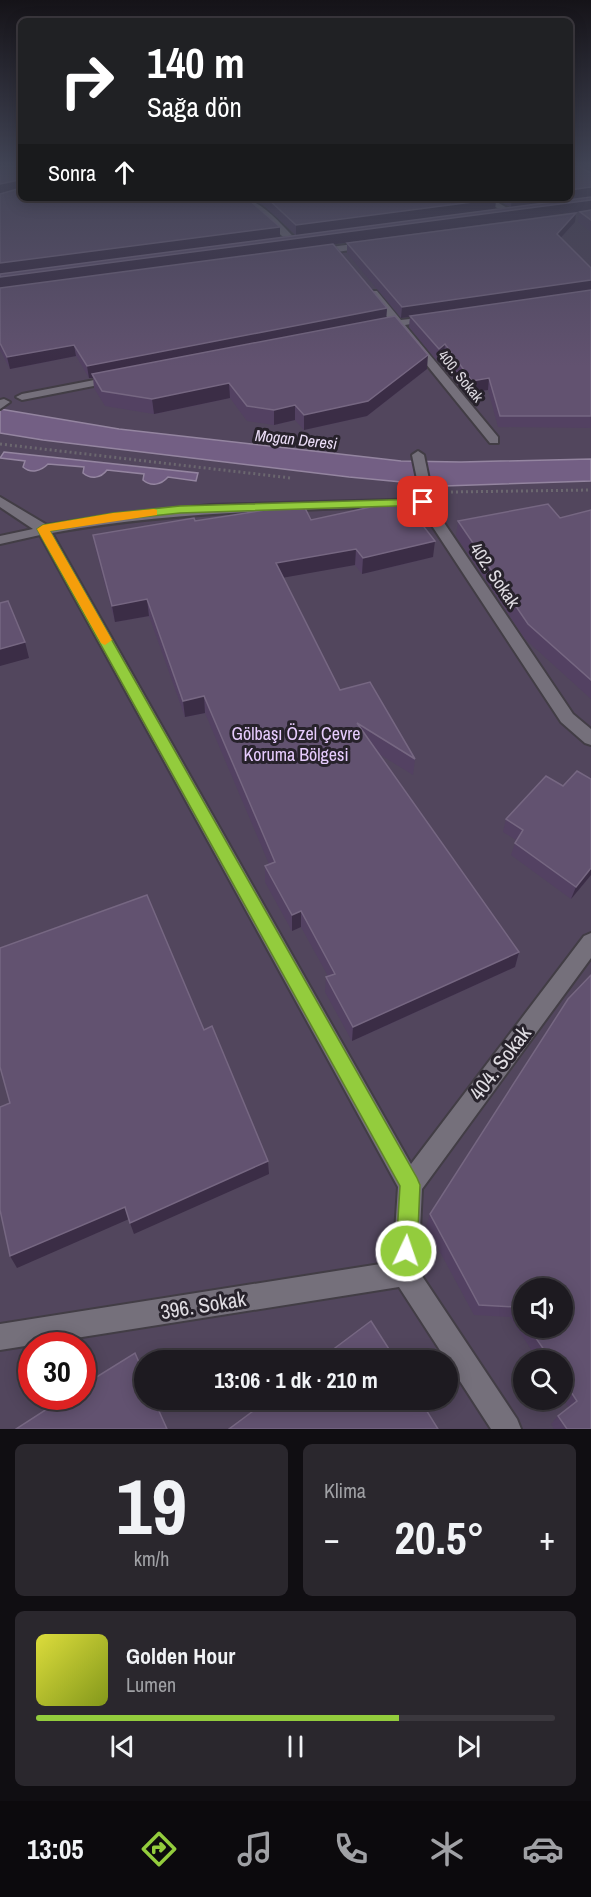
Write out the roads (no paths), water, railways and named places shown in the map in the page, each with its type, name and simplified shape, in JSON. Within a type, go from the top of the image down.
[{"type":"street","points":[[284,233],[294,242]]},
{"type":"street","points":[[282,244],[305,241]]},
{"type":"street","points":[[301,254],[340,253],[382,243]]},
{"type":"street","name":"400. Sokak","points":[[364,282],[494,440]]},
{"type":"street","points":[[363,330],[441,316]]},
{"type":"street","points":[[22,397],[128,376]]},
{"type":"street","points":[[418,455],[425,489]]},
{"type":"street","points":[[0,501],[43,529],[410,1185],[405,1273],[507,1429]]},
{"type":"street","name":"402. Sokak","points":[[43,529],[113,516],[180,510],[423,502],[567,718],[591,739]]},
{"type":"street","points":[[0,540],[43,529]]},
{"type":"street","name":"404. Sokak","points":[[410,1185],[591,942]]},
{"type":"street","name":"396. Sokak","points":[[0,1337],[405,1273]]},
{"type":"water label","name":"Mogan Deresi","points":[[296,439]]},
{"type":"park label","name":"Gölbaşı Özel Çevre Koruma Bölgesi","points":[[296,743]]}]
